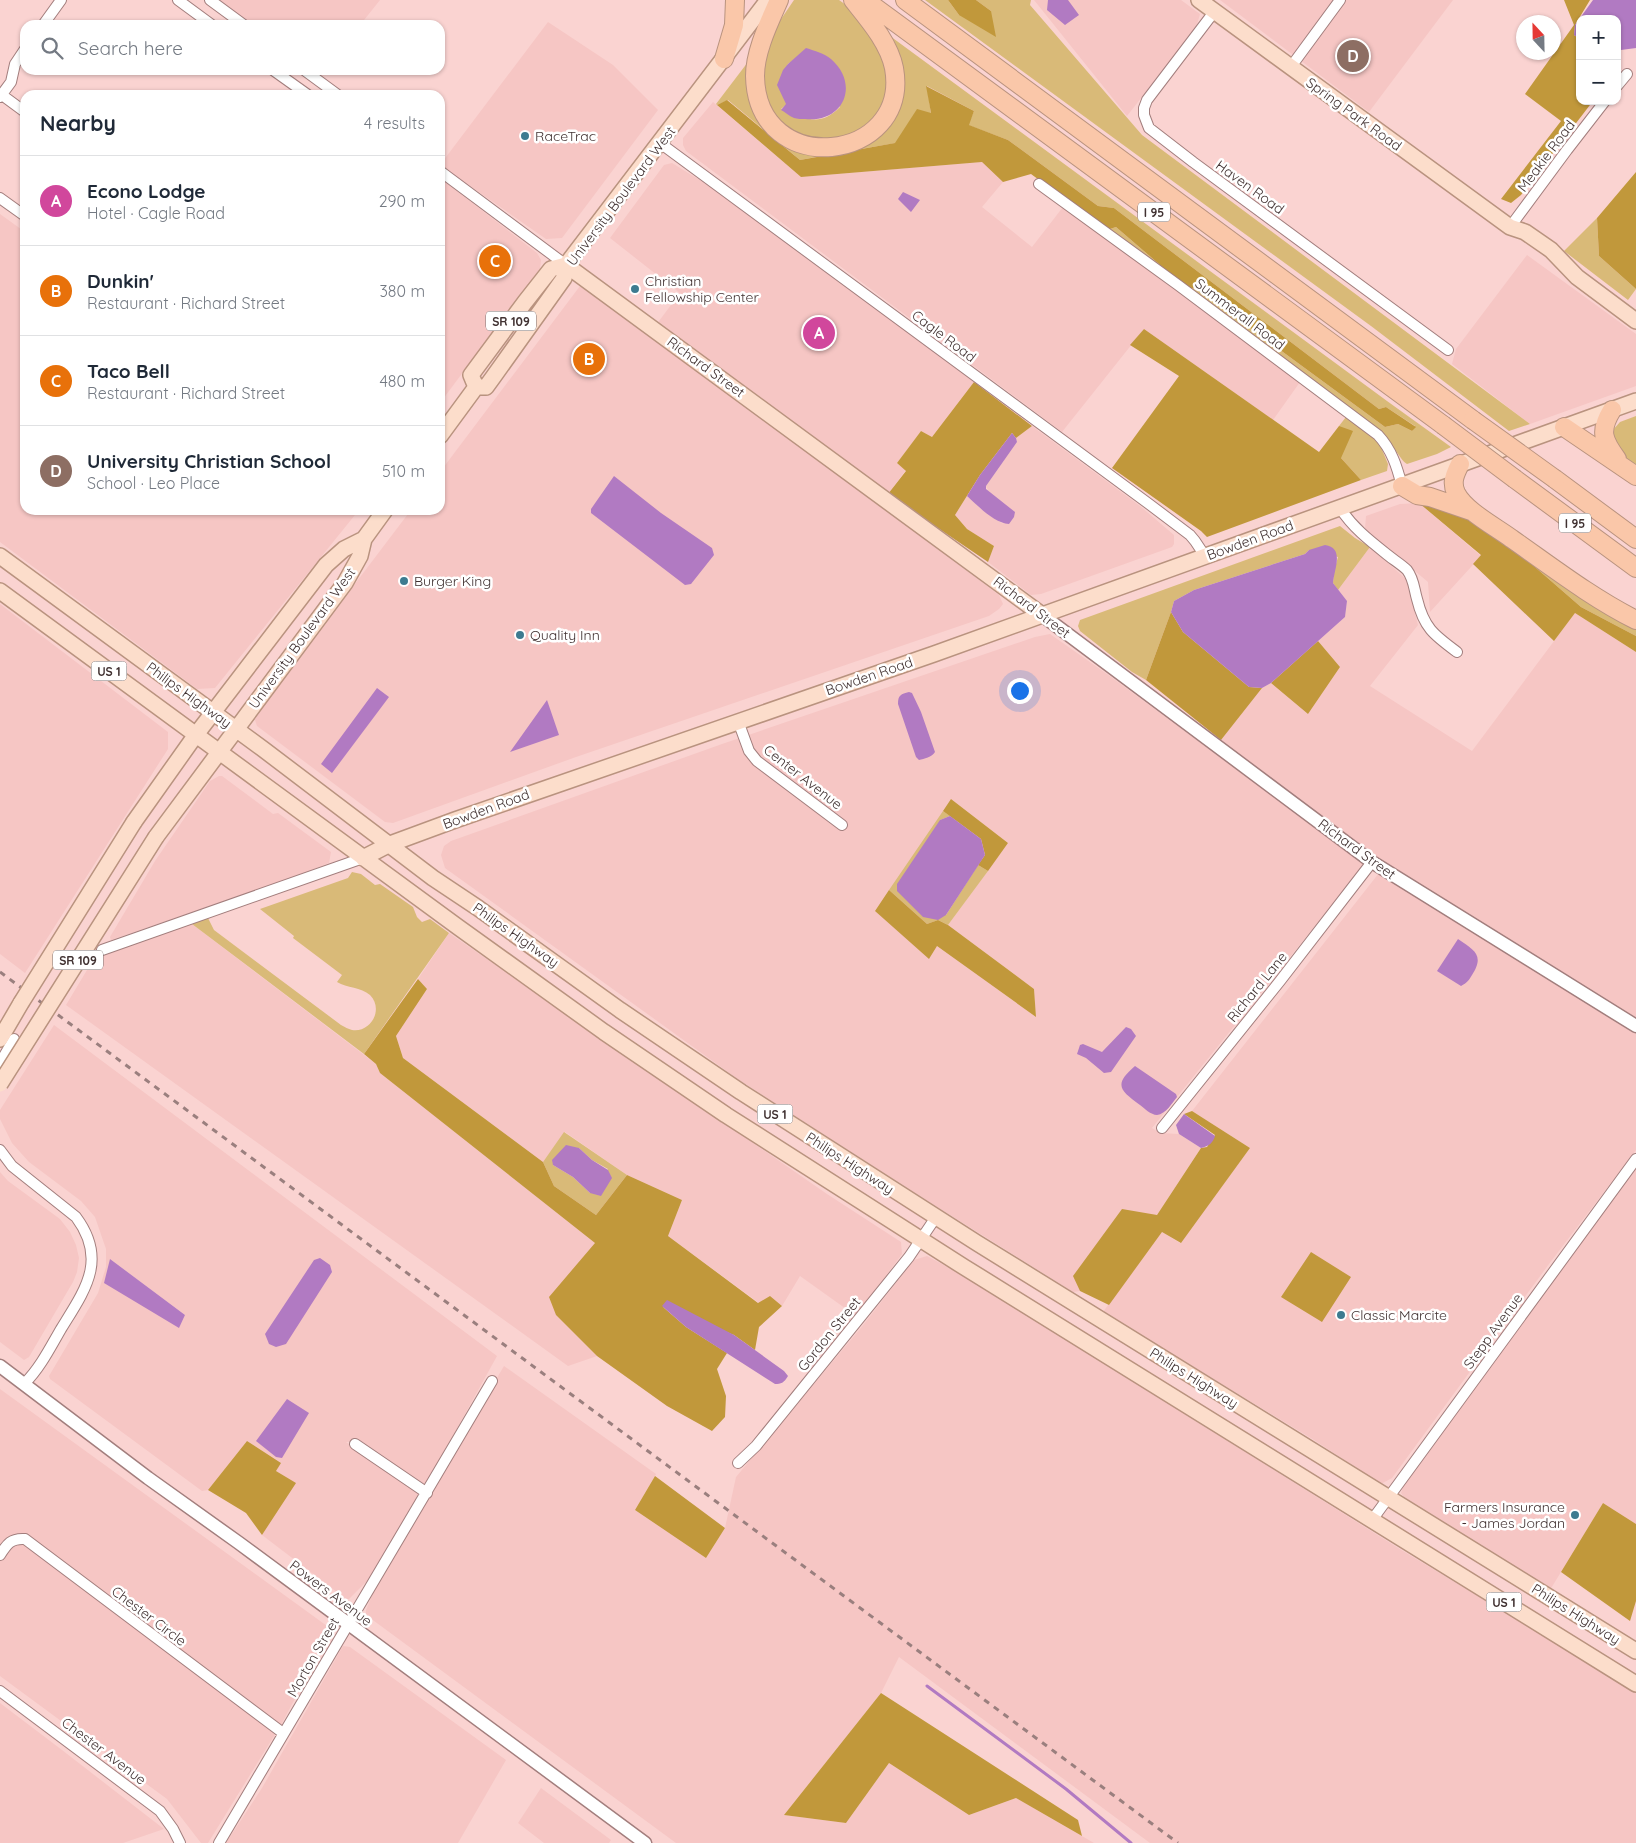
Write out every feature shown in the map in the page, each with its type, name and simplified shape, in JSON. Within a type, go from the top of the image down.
[{"type":"highway","points":[[724,59],[734,25],[735,0]]},
{"type":"highway","points":[[779,0],[759,55],[755,73],[758,95],[767,118],[783,134],[804,145],[826,148],[850,144],[868,134],[881,122],[887,113],[894,93],[894,67],[886,46],[853,0]]},
{"type":"highway","name":"I 95","points":[[865,0],[1636,568]]},
{"type":"highway","name":"I 95","points":[[905,0],[1636,539]]},
{"type":"highway","points":[[1612,410],[1604,428],[1604,437],[1620,464]]},
{"type":"highway","points":[[1564,428],[1636,476]]},
{"type":"highway","points":[[1460,464],[1454,474],[1454,484],[1457,494],[1473,512],[1587,592],[1636,620]]},
{"type":"highway","points":[[1402,486],[1416,495],[1430,497],[1473,512]]},
{"type":"main road","name":"University Boulevard West","points":[[445,429],[476,387],[486,387],[564,278],[566,265],[768,0]]},
{"type":"main road","name":"Spring Park Road","points":[[1199,0],[1510,227],[1525,232],[1551,250],[1577,277],[1636,321]]},
{"type":"main road","name":"Richard Street","points":[[566,265],[1042,615]]},
{"type":"main road","name":"Bowden Road","points":[[363,858],[390,844],[1042,615],[1636,401]]},
{"type":"main road","name":"University Boulevard West","points":[[0,1084],[156,837],[344,584],[360,556],[364,539],[381,515]]},
{"type":"main road","name":"University Boulevard West","points":[[7,1039],[39,974],[134,822],[195,736],[326,565],[344,549],[364,539]]},
{"type":"main road","name":"Philips Highway","points":[[0,556],[390,844],[433,878],[679,1050],[845,1160],[1636,1651]]},
{"type":"main road","name":"Philips Highway","points":[[0,591],[195,736],[542,988],[664,1073],[790,1157],[920,1240],[1636,1684]]},
{"type":"main road","points":[[664,1073],[679,1050]]},
{"type":"main road","points":[[1112,1359],[1126,1336]]},
{"type":"main road","points":[[1159,1388],[1172,1364]]},
{"type":"main road","points":[[1331,1495],[1346,1471]]},
{"type":"main road","points":[[1509,1605],[1523,1581]]},
{"type":"street","points":[[47,20],[61,0]]},
{"type":"street","points":[[178,0],[205,20]]},
{"type":"street","points":[[210,0],[237,20]]},
{"type":"street","points":[[1290,68],[1340,0]]},
{"type":"street","name":"Haven Road","points":[[1214,12],[1147,100],[1144,115],[1150,128],[1193,162],[1448,350]]},
{"type":"street","points":[[20,57],[15,64],[11,82],[1,96],[20,109]]},
{"type":"street","points":[[1621,81],[1627,74]]},
{"type":"street","points":[[280,75],[302,90]]},
{"type":"street","points":[[311,75],[331,90]]},
{"type":"street","points":[[314,90],[321,82]]},
{"type":"street","name":"Meakie Road","points":[[1510,227],[1602,105]]},
{"type":"street","name":"Cagle Road","points":[[660,143],[1156,509],[1190,535],[1205,556]]},
{"type":"street","name":"Richard Street","points":[[445,175],[566,265]]},
{"type":"street","name":"Summerall Road","points":[[1038,184],[1178,285],[1378,435],[1386,443],[1391,453],[1402,486]]},
{"type":"street","points":[[0,198],[20,212]]},
{"type":"street","points":[[1340,508],[1349,522],[1361,534],[1407,570],[1415,585],[1419,606],[1428,627],[1434,635],[1457,652]]},
{"type":"street","name":"Richard Street","points":[[1042,615],[1372,862],[1636,1026]]},
{"type":"street","name":"Center Avenue","points":[[738,721],[750,751],[757,761],[842,825]]},
{"type":"street","name":"Bowden Road","points":[[102,950],[363,858]]},
{"type":"street","name":"Richard Lane","points":[[1162,1128],[1280,981],[1372,862]]},
{"type":"street","points":[[0,1063],[7,1039]]},
{"type":"street","points":[[0,1150],[17,1170],[76,1217],[83,1227],[92,1251],[91,1274],[84,1291],[37,1371],[25,1383]]},
{"type":"street","name":"Stepp Avenue","points":[[1372,1520],[1636,1159]]},
{"type":"street","name":"Gordon Street","points":[[738,1463],[761,1439],[909,1257],[936,1217]]},
{"type":"street","name":"Powers Avenue","points":[[0,1366],[25,1383],[148,1478],[646,1843]]},
{"type":"street","name":"Morton Street","points":[[219,1843],[492,1381]]},
{"type":"street","points":[[355,1444],[427,1493]]},
{"type":"street","name":"Chester Circle","points":[[0,1555],[9,1542],[25,1539],[284,1733]]},
{"type":"street","name":"Chester Avenue","points":[[0,1691],[160,1811],[180,1843]]},
{"type":"shaded area","points":[[219,0],[380,0],[364,20],[246,20]]},
{"type":"shaded area","points":[[794,0],[839,0],[856,12],[883,52],[888,90],[875,118],[843,140],[802,138],[774,117],[761,81],[768,47],[777,25]],"holes":[[[803,53],[840,107],[819,119],[805,118],[781,109],[787,104],[778,85],[788,64]]]},
{"type":"shaded area","points":[[925,0],[948,0],[959,15],[991,11],[976,0],[1031,0],[1030,5],[1142,135],[1530,424],[1509,431],[1371,326]]},
{"type":"shaded area","points":[[948,0],[976,0],[991,11],[996,37],[959,15]]},
{"type":"shaded area","points":[[1034,0],[1181,0],[1200,14],[1196,28],[1127,116]]},
{"type":"shaded area","points":[[1048,0],[1068,0],[1079,15],[1065,25],[1047,10]]},
{"type":"shaded area","points":[[1220,0],[1453,0],[1369,112]]},
{"type":"shaded area","points":[[1564,0],[1590,0],[1581,15],[1576,15],[1574,35],[1576,36],[1576,105],[1590,105],[1521,195],[1511,203],[1501,199],[1561,121],[1525,94],[1549,60],[1561,60],[1561,43],[1574,25]]},
{"type":"shaded area","points":[[1593,0],[1636,0],[1636,48],[1621,50],[1621,15],[1582,15]]},
{"type":"shaded area","points":[[548,22],[613,65],[658,110],[562,238],[546,239],[445,168],[445,158]]},
{"type":"shaded area","points":[[1576,24],[1576,36],[1574,35]]},
{"type":"shaded area","points":[[890,36],[1451,447],[1407,464],[1382,433],[1107,230],[1116,227],[1188,289],[1196,288],[1385,427],[1398,424],[1412,431],[1415,426],[1386,407],[1379,409],[1114,208],[1098,206],[1008,140],[968,125],[974,111],[927,86],[931,114],[917,110],[896,143],[855,150],[881,130],[895,109]]},
{"type":"shaded area","points":[[806,48],[831,59],[840,69],[845,79],[846,90],[844,100],[830,115],[819,119],[795,118],[781,110],[786,104],[777,85],[783,70]]},
{"type":"shaded area","points":[[751,58],[755,107],[827,155],[800,160],[728,100],[716,104]]},
{"type":"shaded area","points":[[926,86],[974,111],[969,125],[1008,140],[1098,206],[1114,208],[1379,409],[1386,407],[1416,427],[1412,431],[1398,424],[1385,427],[1196,288],[1188,289],[1116,227],[1107,230],[1031,174],[1003,182],[982,162],[801,177],[717,105],[727,100],[800,160],[895,143],[917,109],[931,113]]},
{"type":"shaded area","points":[[713,102],[801,177],[982,162],[1003,182],[982,207],[1032,247],[1063,207],[1300,382],[1273,420],[1144,329],[1062,432],[686,151],[683,145],[683,138]]},
{"type":"shaded area","points":[[672,163],[703,182],[974,382],[932,437],[921,431],[897,463],[906,470],[888,494],[656,325],[680,293],[610,238],[664,165]]},
{"type":"shaded area","points":[[1636,172],[1636,289],[1599,256],[1597,218]]},
{"type":"shaded area","points":[[445,182],[537,253],[541,260],[540,269],[445,396]]},
{"type":"shaded area","points":[[903,192],[920,200],[911,212],[898,199]]},
{"type":"shaded area","points":[[0,214],[20,228],[20,515],[355,515],[215,688],[197,689],[0,542]]},
{"type":"shaded area","points":[[1597,218],[1599,256],[1636,289],[1628,300],[1564,251]]},
{"type":"shaded area","points":[[1527,255],[1636,334],[1636,386],[1530,424],[1452,364],[1456,349]]},
{"type":"shaded area","points":[[580,286],[619,312],[808,450],[999,595],[1003,604],[989,616],[576,757],[393,823],[385,822],[257,726],[254,717],[407,515],[445,515],[445,465]]},
{"type":"shaded area","points":[[1144,329],[1319,452],[1339,426],[1353,431],[1341,458],[1361,480],[1207,537],[1112,468],[1179,376],[1130,345]]},
{"type":"shaded area","points":[[974,382],[1032,426],[1016,438],[1012,433],[980,475],[955,515],[967,529],[994,546],[988,562],[888,494],[906,471],[897,463],[921,431],[932,437]]},
{"type":"shaded area","points":[[1636,416],[1636,466],[1615,450],[1612,431],[1620,422]]},
{"type":"shaded area","points":[[1346,417],[1378,440],[1388,464],[1387,471],[1361,480],[1341,458],[1339,426]]},
{"type":"shaded area","points":[[1032,426],[1140,506],[1174,535],[1172,547],[1041,594],[1031,595],[988,562],[994,546],[967,529],[955,515],[967,496],[981,509],[1003,524],[986,486],[1017,442],[1016,438]]},
{"type":"shaded area","points":[[1012,433],[1017,442],[986,486],[986,489],[1015,512],[1009,524],[992,517],[967,496],[980,475]]},
{"type":"shaded area","points":[[614,476],[661,513],[712,548],[714,555],[691,584],[685,585],[591,513],[591,509]]},
{"type":"shaded area","points":[[1419,503],[1481,556],[1430,612],[1428,582],[1365,529],[1366,516],[1400,504]]},
{"type":"shaded area","points":[[1419,503],[1456,510],[1491,529],[1581,607],[1636,636],[1636,652],[1575,613],[1554,641],[1473,564],[1481,555]]},
{"type":"shaded area","points":[[1340,526],[1370,547],[1338,590],[1333,583],[1338,557],[1309,550],[1305,554],[1194,590],[1174,601],[1146,680],[1132,672],[1080,631],[1078,626],[1080,620]]},
{"type":"shaded area","points":[[1491,529],[1636,626],[1636,636],[1581,607]]},
{"type":"shaded area","points":[[1325,545],[1335,550],[1337,555],[1333,583],[1347,601],[1345,617],[1271,683],[1262,688],[1249,687],[1183,632],[1171,612],[1174,601],[1194,590],[1305,554],[1309,550]]},
{"type":"shaded area","points":[[1370,547],[1407,580],[1418,625],[1370,686],[1472,751],[1575,613],[1636,652],[1636,1018],[1388,865],[1265,775],[1221,740],[1262,688],[1271,683],[1308,714],[1340,667],[1318,641],[1345,617],[1347,601],[1338,590]]},
{"type":"shaded area","points":[[0,604],[168,732],[168,749],[25,973],[0,954]]},
{"type":"shaded area","points":[[1171,612],[1183,632],[1249,687],[1262,688],[1221,740],[1146,680]]},
{"type":"shaded area","points":[[1050,634],[1365,864],[1152,1128],[1160,1133],[1179,1134],[1201,1148],[1157,1215],[1074,1276],[1080,1291],[1073,1292],[739,1080],[445,868],[441,855],[444,846],[451,841],[722,744],[1035,637]],"holes":[[[951,799],[1008,843],[948,925],[1034,989],[1036,1017],[937,946],[929,959]]]},
{"type":"shaded area","points":[[1318,641],[1340,667],[1308,714],[1271,683]]},
{"type":"shaded area","points":[[377,688],[389,697],[332,773],[321,764]]},
{"type":"shaded area","points":[[912,693],[921,712],[935,752],[919,760],[916,757],[898,704],[900,695]]},
{"type":"shaded area","points":[[547,700],[559,735],[510,752]]},
{"type":"shaded area","points":[[222,776],[273,814],[278,813],[331,852],[329,863],[286,880],[111,940],[110,937],[155,861],[210,781]]},
{"type":"shaded area","points":[[951,799],[1008,843],[988,871],[978,865],[985,855],[981,839],[943,811]]},
{"type":"shaded area","points":[[943,811],[950,816],[940,820],[946,915],[978,865],[988,871],[948,925],[938,920],[927,924],[889,890]]},
{"type":"shaded area","points":[[950,816],[981,839],[985,855],[946,915],[938,920],[923,917],[897,891],[897,884],[940,820]]},
{"type":"shaded area","points":[[352,872],[361,874],[375,885],[380,884],[413,907],[417,917],[422,922],[430,919],[449,933],[364,1054],[192,924],[208,918],[214,930],[341,1025],[352,1030],[359,1030],[370,1024],[375,1013],[376,1007],[370,995],[362,990],[337,982],[342,975],[293,938],[294,936],[260,909],[348,878]]},
{"type":"shaded area","points":[[1379,873],[1636,1033],[1636,1150],[1549,1264],[1392,1478],[1381,1484],[1314,1440],[1103,1312],[1162,1232],[1180,1243],[1250,1148],[1192,1111]]},
{"type":"shaded area","points":[[889,890],[927,924],[938,920],[948,925],[1034,989],[1036,1017],[937,946],[929,959],[875,911]]},
{"type":"shaded area","points":[[192,924],[376,1064],[380,1073],[595,1243],[556,1315],[597,1356],[568,1366],[66,1005],[96,955]]},
{"type":"shaded area","points":[[449,933],[827,1194],[901,1242],[902,1254],[856,1316],[800,1276],[782,1306],[770,1297],[759,1303],[668,1236],[682,1200],[627,1175],[565,1132],[543,1162],[403,1058],[396,1036],[427,989],[418,979]]},
{"type":"shaded area","points":[[1458,939],[1473,950],[1478,958],[1472,975],[1461,986],[1437,971]]},
{"type":"shaded area","points":[[418,979],[427,989],[396,1036],[403,1058],[543,1162],[554,1186],[596,1215],[627,1175],[682,1200],[668,1236],[758,1303],[770,1296],[782,1306],[759,1327],[755,1350],[734,1335],[663,1307],[686,1327],[727,1353],[717,1369],[726,1396],[725,1417],[712,1431],[667,1406],[597,1356],[556,1315],[549,1297],[595,1243],[380,1073],[376,1064],[364,1054]]},
{"type":"shaded area","points":[[54,1025],[497,1356],[427,1483],[421,1484],[361,1441],[346,1442],[416,1488],[420,1495],[371,1577],[349,1599],[346,1599],[262,1535],[295,1483],[276,1471],[280,1462],[247,1441],[208,1490],[202,1491],[50,1379],[49,1376],[98,1293],[106,1267],[106,1249],[95,1217],[81,1201],[29,1162],[12,1143],[0,1119],[0,1110]],"holes":[[[110,1259],[185,1315],[179,1327]]]},
{"type":"shaded area","points":[[1126,1027],[1131,1029],[1136,1036],[1111,1072],[1104,1073],[1086,1058],[1077,1054],[1080,1045],[1083,1044],[1102,1052]]},
{"type":"shaded area","points":[[1135,1066],[1176,1094],[1177,1097],[1163,1113],[1155,1115],[1150,1113],[1124,1091],[1122,1083],[1124,1078]]},
{"type":"shaded area","points":[[1192,1111],[1250,1148],[1181,1243],[1162,1232],[1109,1305],[1080,1291],[1073,1276],[1122,1209],[1157,1215],[1201,1148],[1207,1147],[1215,1135],[1184,1114]]},
{"type":"shaded area","points":[[1184,1114],[1215,1136],[1210,1144],[1201,1148],[1179,1134],[1176,1125]]},
{"type":"shaded area","points":[[564,1132],[627,1175],[596,1215],[554,1186],[543,1162]],"holes":[[[579,1148],[592,1160],[608,1169],[590,1193],[573,1177],[553,1165]]]},
{"type":"shaded area","points":[[566,1145],[579,1148],[592,1160],[608,1170],[612,1178],[601,1196],[590,1193],[573,1177],[553,1165],[552,1160]]},
{"type":"shaded area","points":[[1636,1168],[1636,1524],[1603,1503],[1550,1590],[1408,1502],[1401,1493],[1405,1482],[1453,1415]]},
{"type":"shaded area","points":[[0,1172],[8,1181],[60,1219],[70,1232],[79,1258],[73,1282],[29,1357],[24,1360],[0,1342]]},
{"type":"shaded area","points":[[1311,1252],[1351,1277],[1322,1322],[1281,1297]]},
{"type":"shaded area","points":[[927,1256],[966,1277],[1403,1551],[1636,1691],[1636,1843],[1150,1843],[899,1657],[881,1693],[784,1815],[846,1823],[889,1763],[969,1815],[1016,1798],[1094,1843],[676,1843],[366,1615],[366,1610],[379,1579],[504,1366],[656,1474],[635,1510],[706,1558],[725,1528],[736,1477],[860,1329],[914,1260]]},
{"type":"shaded area","points":[[320,1258],[330,1265],[332,1272],[286,1344],[276,1347],[269,1344],[265,1334],[314,1260]]},
{"type":"shaded area","points":[[110,1259],[185,1315],[179,1328],[104,1283]]},
{"type":"shaded area","points":[[667,1300],[734,1335],[784,1371],[788,1376],[787,1378],[782,1383],[775,1384],[686,1327],[662,1306]]},
{"type":"shaded area","points":[[0,1389],[327,1626],[329,1635],[282,1723],[208,1843],[201,1843],[167,1799],[0,1676]]},
{"type":"shaded area","points":[[287,1399],[309,1413],[282,1458],[276,1457],[256,1441]]},
{"type":"shaded area","points":[[247,1441],[281,1463],[276,1471],[296,1483],[262,1535],[246,1513],[208,1490]]},
{"type":"shaded area","points":[[655,1476],[725,1528],[706,1558],[635,1510]]},
{"type":"shaded area","points":[[1603,1503],[1636,1524],[1636,1601],[1630,1621],[1561,1572]]},
{"type":"shaded area","points":[[343,1646],[350,1647],[506,1760],[458,1843],[226,1843],[262,1788]]},
{"type":"shaded area","points":[[881,1693],[1078,1820],[1082,1836],[1016,1798],[969,1815],[889,1763],[846,1823],[784,1815]]},
{"type":"shaded area","points":[[0,1703],[164,1829],[123,1843],[0,1843]]},
{"type":"shaded area","points":[[541,1788],[611,1840],[609,1843],[544,1843],[518,1823]]},
{"type":"waterway","points":[[927,1686],[1066,1789],[1131,1843]]},
{"type":"railway","points":[[0,972],[1178,1843]]},
{"type":"place","name":"University Christian School","points":[[1353,56]]},
{"type":"place","name":"RaceTrac","points":[[525,136]]},
{"type":"place","name":"Taco Bell","points":[[495,261]]},
{"type":"place","name":"Christian Fellowship Center","points":[[635,289]]},
{"type":"place","name":"Econo Lodge","points":[[819,333]]},
{"type":"place","name":"Dunkin'","points":[[589,359]]},
{"type":"place","name":"Burger King","points":[[404,581]]},
{"type":"place","name":"Quality Inn","points":[[520,635]]},
{"type":"place","name":"Classic Marcite","points":[[1341,1315]]},
{"type":"place","name":"Farmers Insurance - James Jordan","points":[[1575,1515]]}]
